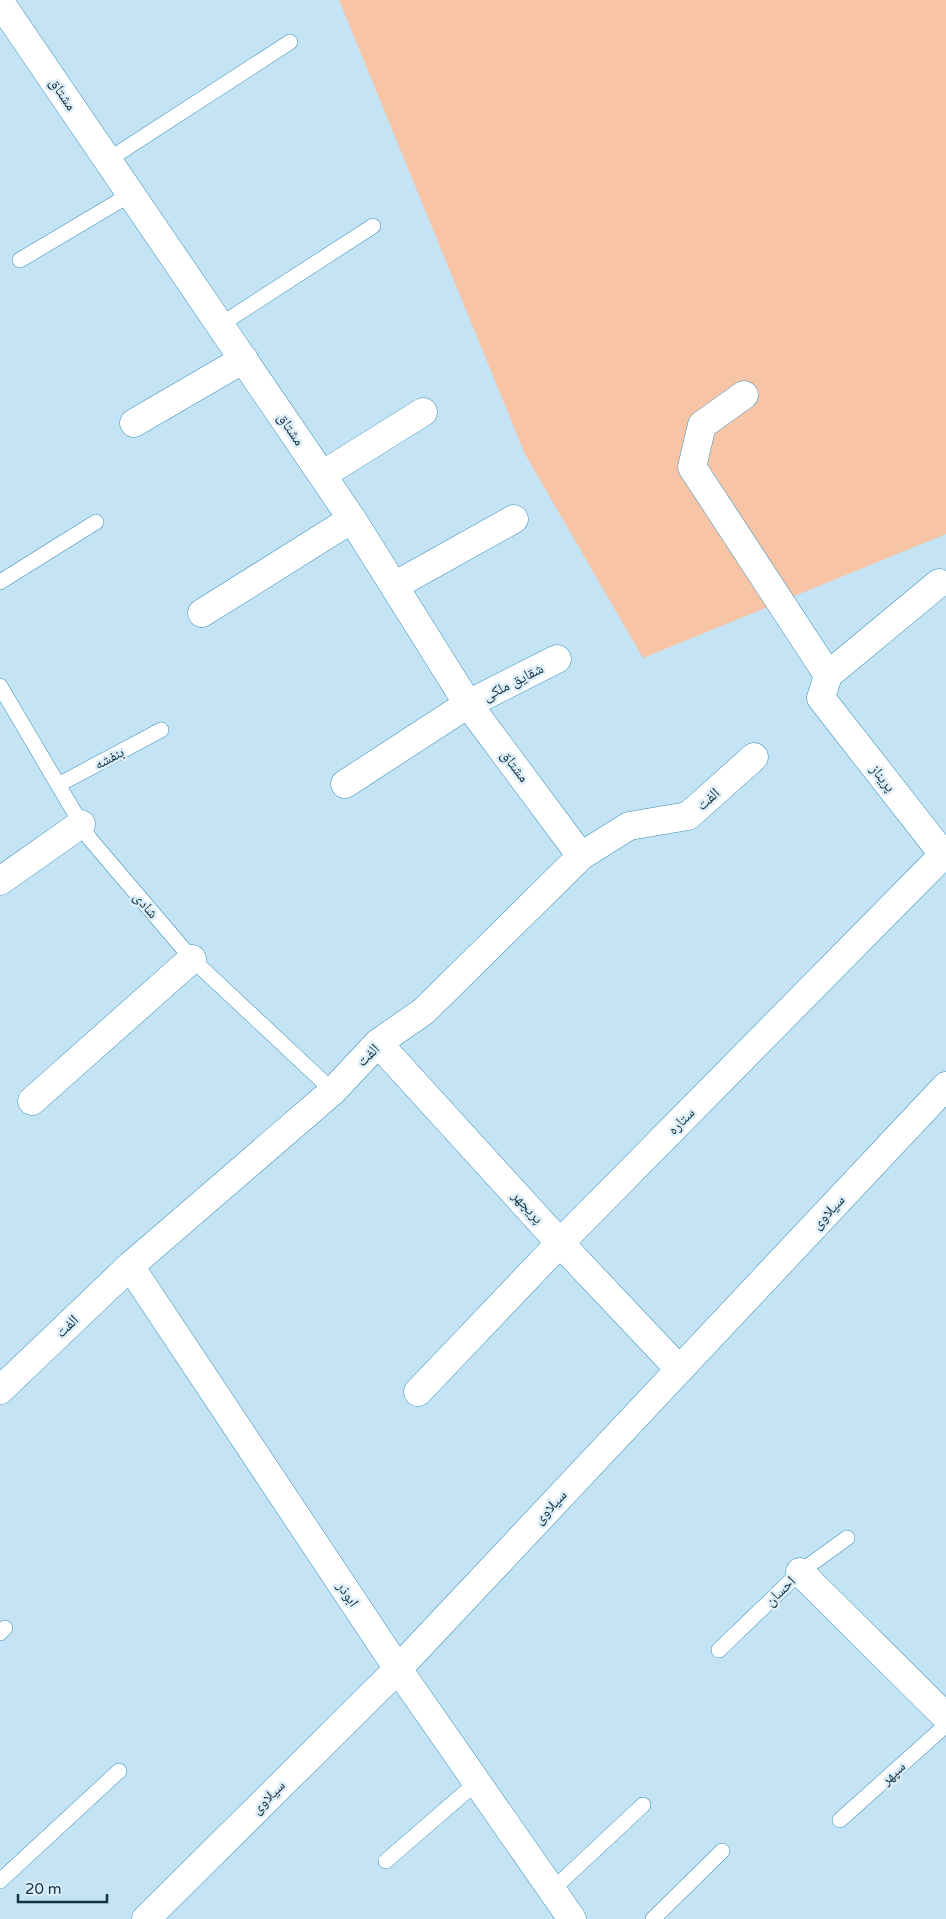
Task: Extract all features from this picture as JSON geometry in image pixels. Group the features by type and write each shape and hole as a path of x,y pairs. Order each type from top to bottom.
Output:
{"street":[{"name":"مشتاق","path":"3,15 108,160 322,474 468,704 582,856"},
{"path":"134,423 244,360"},
{"name":"پریناز","path":"744,395 702,425 692,467 824,686 945,855"},
{"path":"322,474 423,412"},
{"path":"202,613 352,519"},
{"path":"394,586 514,519"},
{"path":"824,686 939,583"},
{"name":"شقایق ملکی","path":"345,784 468,704 557,659"},
{"name":"الفت","path":"0,1390 130,1266 333,1091 378,1043 424,1011 582,856 629,826 688,816 754,757"},
{"path":"0,881 81,824"},
{"name":"ستاره","path":"418,1392 560,1243 945,855"},
{"path":"32,1101 192,959"},
{"name":"پریچهر","path":"378,1043 560,1243 679,1370"},
{"name":"سیلاوی","path":"146,1919 398,1668 946,1086"},
{"name":"ابوذر","path":"130,1266 398,1668 572,1919"},
{"path":"800,1572 946,1717"}],"lane":[{"path":"108,160 290,42"},
{"path":"20,260 131,194"},
{"path":"220,325 373,226"},
{"path":"0,582 96,522"},
{"name":"شادی","path":"0,686 90,839 192,959 333,1091"},
{"name":"بنفشه","path":"58,785 161,730"},
{"name":"احسان","path":"719,1650 800,1572 848,1538"},
{"name":"سپهر","path":"840,1820 946,1725"},
{"path":"0,1881 119,1771"},
{"path":"386,1861 476,1783"},
{"path":"551,1891 643,1804"},
{"path":"653,1919 722,1851"}],"shaded area":[{"path":"339,0 946,0 946,534 643,658 525,454"}]}
